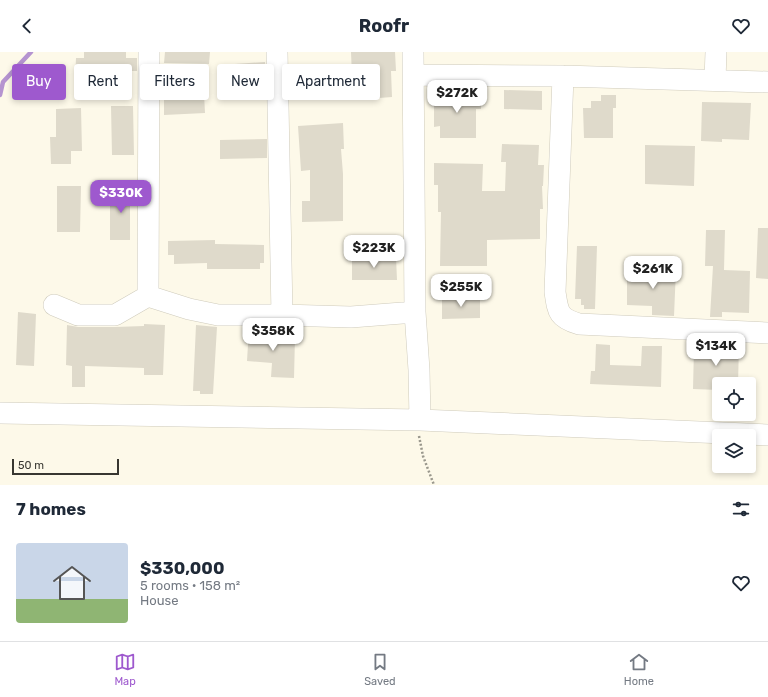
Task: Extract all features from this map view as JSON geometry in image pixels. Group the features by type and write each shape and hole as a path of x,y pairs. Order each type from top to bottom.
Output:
{"street":[{"path":"148,52 148,296"},
{"path":"277,52 282,315"},
{"path":"413,52 415,312 419,370 420,420"},
{"path":"715,80 716,52"},
{"path":"414,75 562,76 768,82"},
{"path":"562,76 555,292 558,311 567,320 579,324 768,333"},
{"path":"54,305 78,315 115,315 148,296 190,309 218,315 351,317 415,312"},
{"path":"0,413 420,420 768,435"}],"path":[{"path":"420,420 419,439 434,485"}],"building":[{"path":"84,52 126,52 126,58 137,58 137,71 132,71 132,64 76,64 76,58 84,58"},
{"path":"165,52 210,52 209,64 164,63"},
{"path":"351,52 395,52 396,71 391,71 392,97 380,98 380,64 352,64"},
{"path":"265,62 265,64 235,64"},
{"path":"504,90 542,91 542,110 504,109"},
{"path":"445,91 481,91 481,109 476,109 476,138 440,138 440,126 434,127 434,97 445,97"},
{"path":"601,95 616,95 616,108 613,108 613,138 584,138 583,108 591,108 591,101 601,101"},
{"path":"164,100 204,100 205,113 164,115"},
{"path":"702,102 751,103 749,140 722,139 722,142 701,141"},
{"path":"111,106 133,106 134,155 112,155"},
{"path":"81,108 82,151 71,151 71,164 51,164 50,137 56,137 56,109"},
{"path":"343,123 344,149 341,149 343,174 343,221 302,222 302,201 310,201 310,170 301,171 298,126"},
{"path":"267,139 267,158 220,159 220,140"},
{"path":"502,144 539,145 538,165 544,165 542,186 543,209 540,209 540,239 487,240 487,266 440,266 441,212 438,212 438,185 434,185 434,163 483,164 482,191 505,191 506,162 501,162"},
{"path":"645,145 695,146 694,186 645,184"},
{"path":"130,183 130,240 110,240 110,199 119,199 116,185"},
{"path":"57,186 81,186 80,232 57,232"},
{"path":"758,228 768,228 768,279 756,278"},
{"path":"706,230 725,230 724,270 750,271 749,313 722,312 722,317 710,317 713,266 705,266"},
{"path":"215,240 215,244 264,245 264,263 260,263 260,269 207,269 207,263 174,264 174,255 168,255 168,241"},
{"path":"577,246 597,246 595,309 584,309 584,305 581,305 581,299 575,299"},
{"path":"352,257 396,257 397,280 352,280"},
{"path":"651,268 676,269 674,316 652,315 652,306 627,305 627,269 651,270"},
{"path":"442,297 480,297 480,318 442,319"},
{"path":"18,312 36,314 34,366 16,365"},
{"path":"144,324 165,325 163,375 144,375 144,368 85,366 85,387 72,387 72,366 66,365 67,325 78,327 115,327 144,326"},
{"path":"196,325 217,327 213,394 200,394 200,391 193,391"},
{"path":"249,328 267,329 267,336 295,337 294,378 271,377 272,363 247,361"},
{"path":"717,343 739,345 738,377 712,377 712,390 693,389 694,348 717,348"},
{"path":"596,344 610,345 610,365 641,366 642,346 662,346 661,387 590,384 591,371 595,371"}],"waterway":[{"path":"0,95 3,82 31,52"}]}
